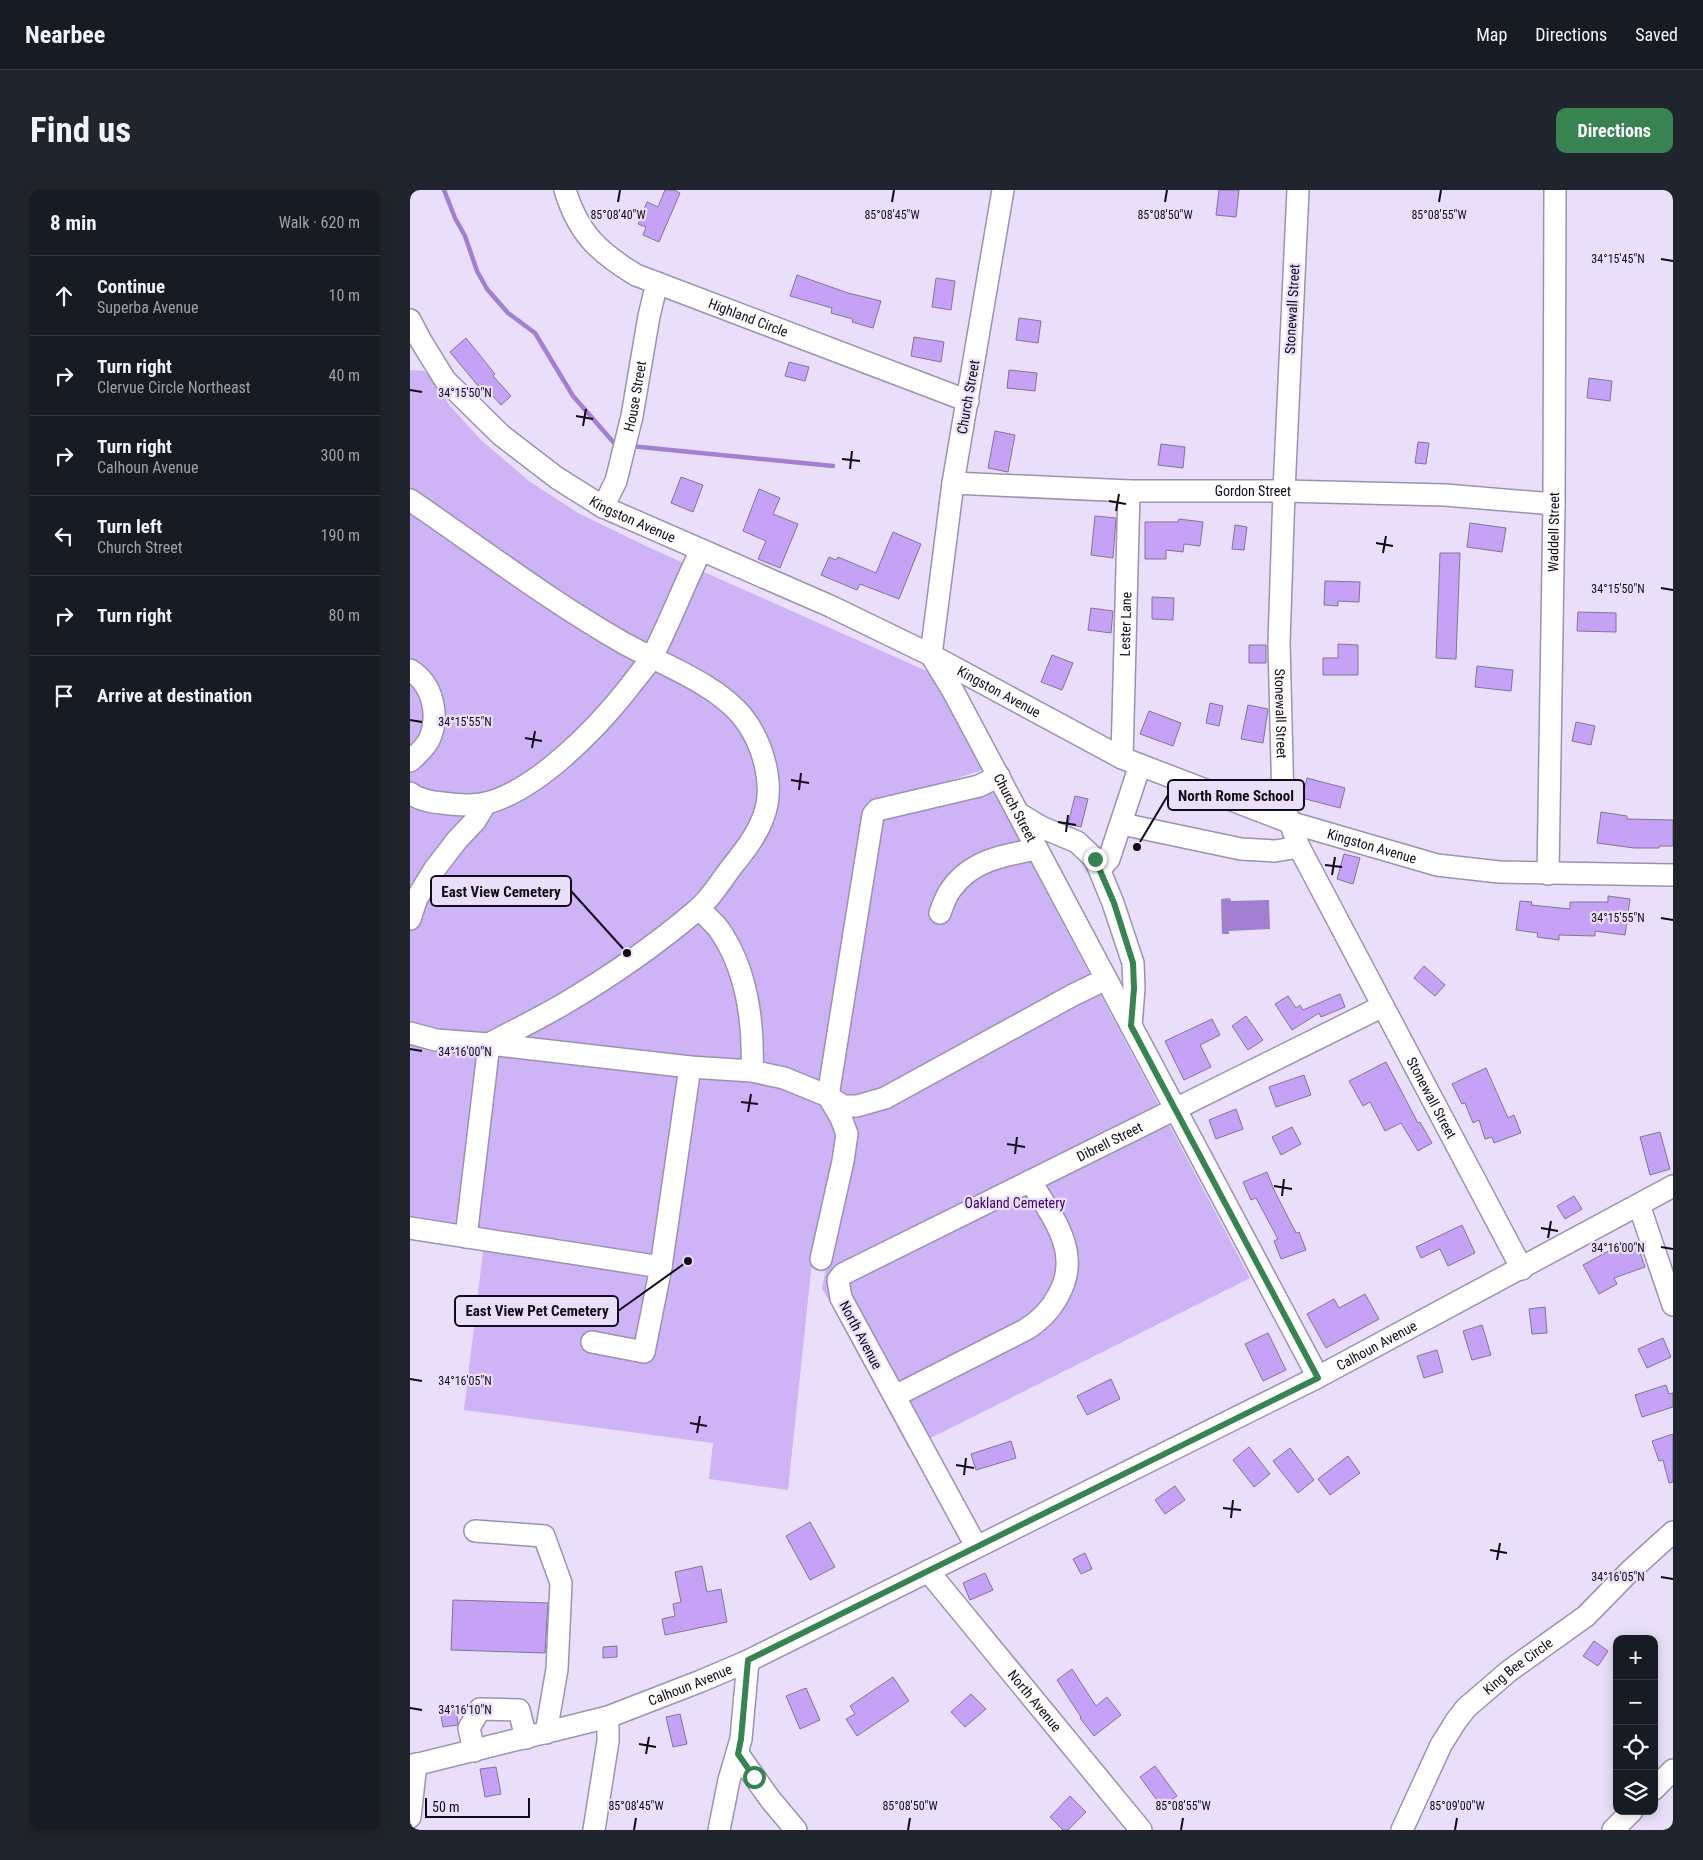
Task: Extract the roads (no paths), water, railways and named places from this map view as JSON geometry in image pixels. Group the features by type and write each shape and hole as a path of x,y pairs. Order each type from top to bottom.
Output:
{"street":[{"name":"Highland Circle","path":"565,190 571,209 580,226 595,246 613,261 636,275 968,401"},
{"name":"Church Street","path":"1003,190 953,483 931,655 953,691 1318,1378"},
{"name":"Stonewall Street","path":"1298,190 1279,643 1283,803 1299,847 1522,1269"},
{"name":"Waddell Street","path":"1548,874 1554,504 1555,190"},
{"name":"House Street","path":"603,507 616,482 630,425 649,316 657,283"},
{"name":"Kingston Avenue","path":"410,320 415,346 445,380 501,435 557,478 603,507 830,606 931,655 1131,762 1289,822 1437,865 1467,870 1548,874 1673,875"},
{"name":"Gordon Street","path":"953,483 1129,491 1284,491 1445,495 1554,504"},
{"name":"Lester Lane","path":"1100,869 1109,859 1122,824 1131,762 1129,491"},
{"path":"410,500 550,596 619,640 720,694 742,716 755,738 764,760 768,786 764,818 742,853 699,908 646,949 562,1005 489,1044"},
{"path":"410,793 431,802 453,804 486,803 532,781 553,766 607,714 651,658 701,550"},
{"path":"410,670 425,684 432,697 434,712 433,727 428,741 420,753 410,761"},
{"path":"821,1259 844,1161 847,1134 842,1118 828,1096 872,815 877,810 978,786 998,776"},
{"path":"410,919 417,898 434,870 457,840 475,821 486,803"},
{"path":"1018,813 1041,827 1076,842 1095,859 1114,903 1133,963 1134,988 1131,1026"},
{"path":"1122,824 1241,850 1275,851 1299,847"},
{"path":"940,913 950,890 966,872 1002,856 1037,849"},
{"path":"699,908 718,928 741,973 751,1029 752,1071"},
{"path":"410,1033 436,1040 489,1044 690,1067 752,1071 784,1078 828,1096 842,1106 857,1106 885,1098 1073,995 1106,980"},
{"name":"Dibrell Street","path":"838,1280 843,1274 1382,1006"},
{"path":"466,1237 489,1044"},
{"path":"592,1342 644,1352 661,1267 690,1067"},
{"path":"895,1396 1040,1321 1058,1297 1066,1282 1069,1264 1067,1248 1061,1233 1030,1181"},
{"name":"Calhoun Avenue","path":"413,1765 608,1717 701,1681 748,1660 1318,1378 1673,1186"},
{"path":"1639,1205 1673,1305"},
{"path":"410,1228 661,1267"},
{"name":"North Avenue","path":"838,1280 841,1298 976,1546"},
{"path":"475,1531 544,1536 562,1583 557,1669 536,1735"},
{"name":"King Bee Circle","path":"1402,1830 1441,1745 1466,1708 1509,1670 1586,1616 1630,1571 1673,1532"},
{"name":"North Avenue","path":"928,1571 1141,1830"},
{"path":"719,1830 729,1780 741,1739 748,1660"},
{"path":"474,1750 469,1728 480,1709 520,1710 536,1735"},
{"path":"594,1830 608,1741 608,1717"},
{"path":"738,1754 796,1830"},
{"path":"410,1817 413,1765"},
{"path":"1658,1785 1673,1770"},
{"path":"1613,1830 1628,1815"}],"waterway":[{"path":"444,190 455,218 465,236 477,271 487,289 508,313 535,333 573,396 615,444 620,445"},
{"path":"630,446 833,466"}],"place":[{"name":"North Rome School","path":"1137,847"},
{"name":"East View Cemetery","path":"627,953"},
{"name":"East View Pet Cemetery","path":"688,1261"}],"park label":[{"name":"Oakland Cemetery","path":"1015,1203"}]}
